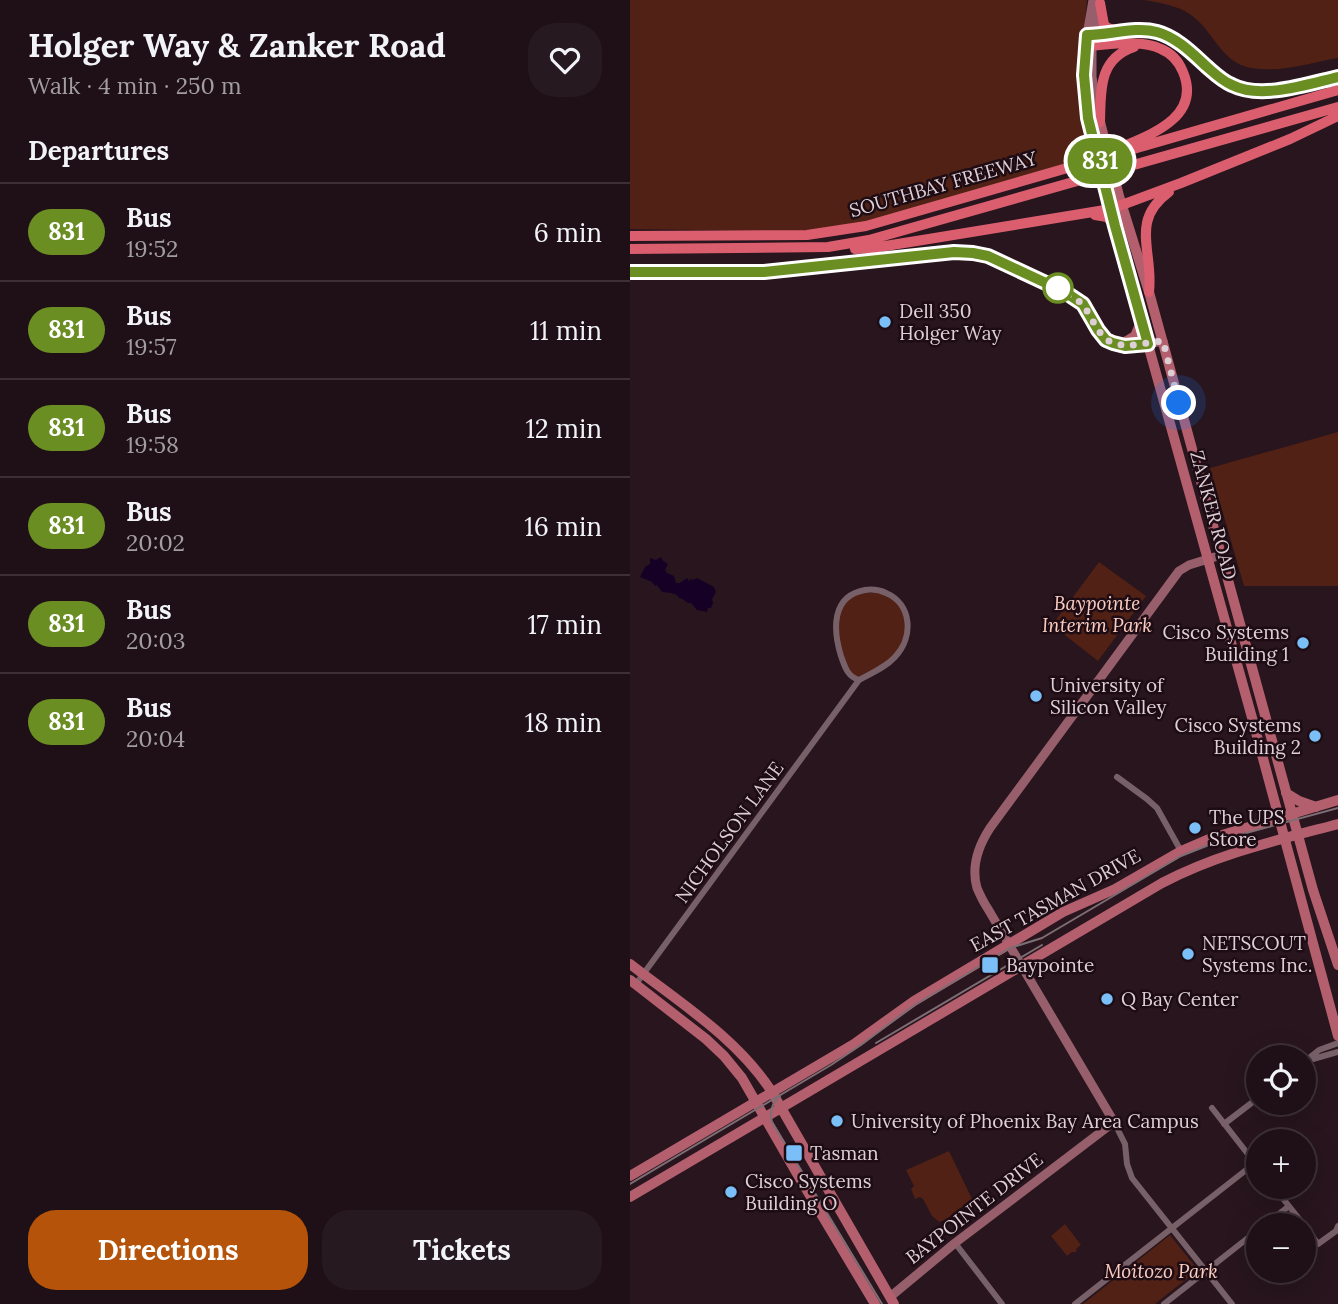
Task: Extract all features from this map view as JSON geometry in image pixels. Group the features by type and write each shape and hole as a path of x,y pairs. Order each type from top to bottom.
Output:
{"highway":[{"path":"1098,1 1104,25 1126,32"},
{"path":"1090,40 1126,32 1149,31 1169,37 1223,80 1243,90 1266,91 1338,77"},
{"path":"1082,163 1161,129 1179,113 1187,95 1185,76 1169,53 1150,45 1090,40"},
{"path":"1097,127 1102,82 1109,65 1123,51 1150,45"},
{"path":"694,235 717,240 785,239 822,238 863,231 1338,92"},
{"name":"SOUTHBAY FREEWAY","path":"630,236 807,235 866,226 1338,92"},
{"name":"SOUTHBAY FREEWAY","path":"630,249 828,247 869,240 1338,107"},
{"path":"828,247 843,250 873,248 1074,215 1181,183 1290,139 1338,116"},
{"path":"1149,292 1151,278 1145,235 1148,218 1155,204 1181,183"},
{"path":"1074,215 1103,216 1110,219 1115,226"}],"main road":[{"name":"ZANKER ROAD","path":"1090,40 1085,91 1097,127 1115,202 1149,292 1319,912 1338,965"},
{"name":"ZANKER ROAD","path":"1115,202 1115,226 1338,1036"},
{"path":"1120,345 1135,336 1142,319"},
{"path":"1286,793 1317,807"},
{"path":"1261,822 1269,811 1273,798"},
{"name":"EAST TASMAN DRIVE","path":"630,1176 854,1044 905,1007 1057,916 1115,889 1181,851 1209,839 1338,800"},
{"name":"EAST TASMAN DRIVE","path":"630,1197 1175,876 1221,857 1338,824"},
{"path":"1304,855 1309,841 1321,828"},
{"path":"1264,845 1275,847 1289,857"},
{"path":"630,964 738,1049 755,1069 772,1092 892,1300"},
{"path":"633,982 715,1046 741,1077 875,1304"}],"street":[{"name":"ZANKER ROAD","path":"1090,40 1098,1"},
{"path":"630,272 764,272 954,252 973,253 995,258 1069,294 1083,304 1106,340 1120,345 1163,341"},
{"path":"1222,555 1184,568 1172,581 985,836 975,866 978,888 988,909 1114,1122 1125,1144 1132,1178 1231,1304"},
{"name":"NICHOLSON LANE","path":"633,982 643,974 847,699 859,680 887,664 898,654 906,638 908,626 901,602 889,593 861,591 851,595 838,611 835,628 848,674 847,699"},
{"path":"848,674 859,680"},
{"path":"1117,777 1157,808 1181,851"},
{"path":"1316,1052 1338,1043"},
{"path":"1316,1058 1338,1052"},
{"path":"1224,1124 1246,1107"},
{"path":"1212,1108 1246,1152"},
{"name":"BAYPOINTE DRIVE","path":"892,1300 955,1243 1114,1122"},
{"path":"1075,1304 1246,1172"},
{"path":"1283,1199 1295,1213"},
{"path":"1280,1213 1289,1206"},
{"path":"1316,1241 1318,1244 1337,1229"},
{"path":"1164,1304 1246,1239"},
{"path":"955,1243 1002,1304"}],"green space":[{"path":"630,0 1087,0 1081,59 1095,159 835,232 630,229"},
{"path":"1144,0 1338,0 1338,58 1284,68 1262,69 1240,65 1224,53 1191,15 1162,3"},
{"path":"1338,432 1338,586 1244,586 1210,468"},
{"name":"Baypointe Interim Park","path":"1099,562 1146,596 1098,661 1052,625"},
{"path":"861,593 880,593 899,603 906,618 904,638 897,653 860,678 848,669 838,628 845,604"},
{"path":"949,1151 972,1199 939,1222 932,1216 923,1199 915,1199 911,1189 914,1186 906,1170"},
{"path":"1065,1224 1081,1245 1077,1251 1067,1256 1051,1236"},
{"name":"Moitozo Park","path":"1170,1235 1198,1270 1155,1304 1083,1304"}],"shaded area":[{"path":"661,557 668,564 665,570 674,576 676,583 687,578 690,582 690,579 697,578 714,587 716,592 713,603 707,612 697,610 691,603 675,594 662,592 657,585 640,577 645,567 650,564 650,558 656,560"}],"tram line":[{"path":"630,1184 831,1065 913,1006 1010,948 1042,938 1181,856 1224,839 1338,808"},
{"path":"876,1043 1042,945"},
{"path":"780,1096 772,1108 772,1122 882,1304"}],"bus line":[{"name":"831","path":"630,272 764,272 954,252 981,254 995,258 1069,294 1083,304 1106,340 1125,346 1148,344 1088,118 1084,75 1087,35 1140,31 1161,33 1186,48 1214,74 1243,90 1266,91 1338,77"}],"place":[{"name":"Dell 350 Holger Way","path":"885,322"},
{"name":"Cisco Systems Building 1","path":"1303,643"},
{"name":"University of Silicon Valley","path":"1036,696"},
{"name":"Cisco Systems Building 2","path":"1315,736"},
{"name":"The UPS Store","path":"1195,828"},
{"name":"NETSCOUT Systems Inc.","path":"1188,954"},
{"name":"Baypointe","path":"990,965"},
{"name":"Q Bay Center","path":"1107,999"},
{"name":"University of Phoenix Bay Area Campus","path":"837,1121"},
{"name":"Tasman","path":"794,1153"},
{"name":"Cisco Systems Building O","path":"731,1192"}],"route":[{"path":"1058,288 1083,304 1106,340 1125,346 1163,341 1179,403"}]}
